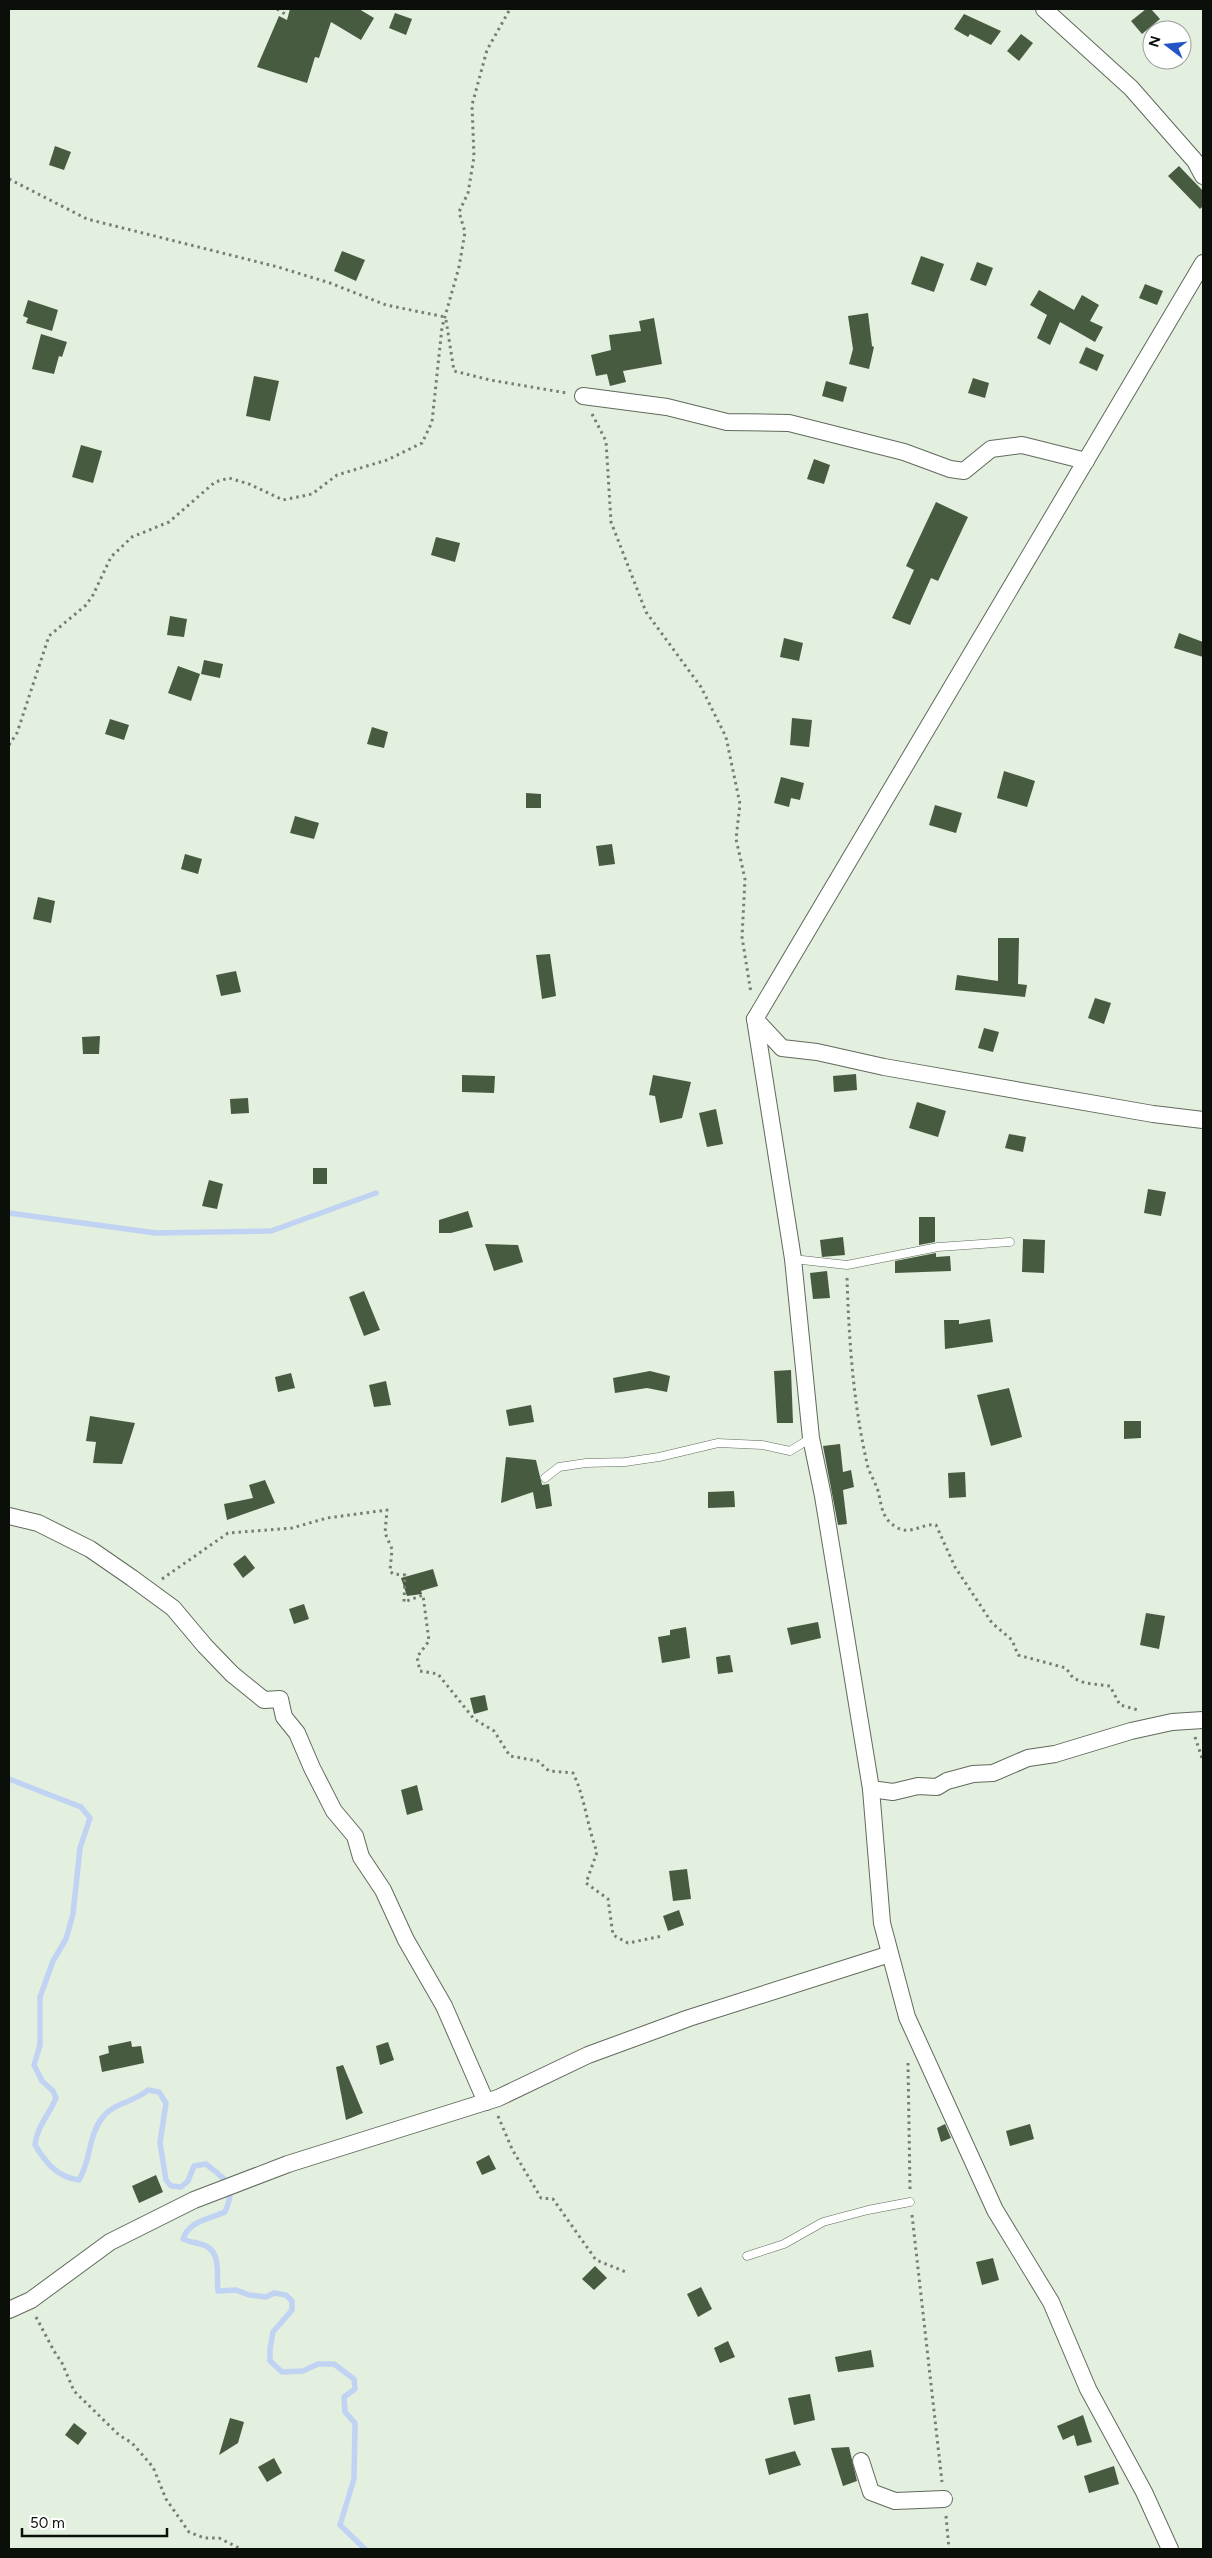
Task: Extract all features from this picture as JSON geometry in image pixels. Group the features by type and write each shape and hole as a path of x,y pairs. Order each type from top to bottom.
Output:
{"street":[{"path":"1044,9 1131,88 1195,161 1203,176"},
{"path":"1170,2549 1144,2492 1088,2389 1051,2302 995,2210 907,2017 882,1923 871,1789 823,1496 811,1438 793,1259 755,1019 1203,263"},
{"path":"584,396 667,407 727,422 789,423 904,452 950,469 964,471 991,449 1022,445 1086,461"},
{"path":"755,1019 782,1048 817,1052 884,1067 1152,1114 1203,1120"},
{"path":"9,1516 38,1522 90,1550 174,1608 205,1646 232,1674 264,1700 280,1699 284,1717 297,1733 334,1811 355,1836 361,1857 383,1890 406,1940 444,2006 486,2102"},
{"path":"871,1789 893,1792 918,1786 937,1787 947,1781 973,1774 993,1774 1028,1758 1055,1754 1132,1731 1172,1722 1203,1720"},
{"path":"9,2310 25,2302 110,2242 194,2200 288,2164 498,2098 606,2048 689,2018 890,1954"},
{"path":"860,2461 871,2492 895,2501 944,2499"}],"lane":[{"path":"793,1259 847,1265 938,1247 1010,1242"},
{"path":"545,1478 559,1467 659,1458 718,1443 762,1445 790,1452 811,1438"},
{"path":"747,2256 784,2244 823,2222 868,2210 910,2202"}],"path":[{"path":"277,9 285,14"},
{"path":"9,745 17,733 49,636 86,605 93,595 110,557 132,537 169,522 215,482 229,478 249,484 283,500 312,494 337,476 387,460 422,443 432,422 432,406 445,317 458,274 465,232 460,212 468,193 474,157 472,105 487,50 510,9"},
{"path":"9,179 87,219 278,267 330,283 386,305 445,317"},
{"path":"445,317 454,371 490,380 584,396 606,441 611,522 646,612 701,687 726,737 740,804 736,839 745,879 742,937 755,1019"},
{"path":"847,1265 849,1339 857,1411 867,1466 879,1496 884,1517 897,1528 908,1531 929,1524 936,1525 955,1567 992,1623 1012,1640 1018,1655 1066,1668 1073,1678 1085,1683 1110,1686 1120,1705 1131,1710 1143,1710"},
{"path":"148,1590 228,1533 292,1528 327,1518 386,1510 385,1533 392,1549 390,1571 392,1574 405,1575 404,1602 423,1595 428,1641 418,1657 420,1671 438,1674 474,1719 494,1731 510,1756 538,1761 549,1771 573,1773 578,1783 589,1831 597,1852 586,1883 608,1899 613,1935 628,1943 662,1936"},
{"path":"908,2056 910,2202 949,2549"},
{"path":"486,2102 496,2113 512,2149 541,2198 553,2199 596,2260 626,2272"},
{"path":"25,2302 37,2318 54,2352 62,2363 74,2391 120,2435 132,2443 153,2467 166,2499 189,2532 204,2538 219,2538 241,2549"}],"building":[{"path":"290,9 359,9 374,18 361,40 331,22 319,58 315,57 307,83 257,67 279,16 287,20"},
{"path":"1146,9 1151,9 1160,19 1142,20 1142,34 1131,21"},
{"path":"395,13 412,19 406,35 389,28"},
{"path":"964,14 1001,31 991,45 970,34 968,37 954,29"},
{"path":"1021,34 1033,43 1019,61 1007,51"},
{"path":"55,146 71,152 64,170 49,165"},
{"path":"1179,166 1203,191 1203,206 1200,209 1168,176"},
{"path":"342,251 365,260 356,281 334,271"},
{"path":"921,256 944,264 934,292 911,284"},
{"path":"977,262 993,268 986,286 970,280"},
{"path":"1145,284 1163,291 1157,305 1139,298"},
{"path":"1039,290 1074,310 1082,295 1099,305 1090,321 1103,327 1095,342 1060,322 1050,345 1037,338 1047,315 1030,305"},
{"path":"28,300 58,310 52,331 26,323 28,318 23,316"},
{"path":"868,313 872,346 874,347 869,369 849,364 853,349 848,316"},
{"path":"654,318 662,364 623,371 626,382 610,386 607,374 596,376 591,355 611,350 609,335 641,331 639,321"},
{"path":"41,334 67,342 62,357 59,356 54,374 32,369"},
{"path":"1086,347 1104,355 1097,371 1079,363"},
{"path":"254,376 279,381 270,421 246,416"},
{"path":"973,378 989,383 985,398 968,393"},
{"path":"826,381 847,387 843,402 822,396"},
{"path":"81,445 102,451 93,483 72,477"},
{"path":"814,459 830,465 824,484 807,479"},
{"path":"936,502 968,517 938,581 931,578 910,625 892,618 914,570 906,566"},
{"path":"436,537 460,543 455,562 431,555"},
{"path":"170,616 187,619 184,637 167,635"},
{"path":"1179,633 1203,642 1203,657 1174,648"},
{"path":"784,638 803,643 799,661 780,657"},
{"path":"204,660 223,664 220,678 201,674"},
{"path":"178,666 200,674 191,701 168,693"},
{"path":"792,718 812,720 809,747 790,745"},
{"path":"110,719 129,725 124,740 105,734"},
{"path":"372,727 388,732 384,748 367,744"},
{"path":"1004,771 1035,781 1027,807 997,798"},
{"path":"781,777 804,783 800,800 791,798 789,807 774,803"},
{"path":"526,793 541,794 541,808 526,808"},
{"path":"935,805 962,813 956,833 929,825"},
{"path":"295,816 319,823 314,839 290,833"},
{"path":"612,844 615,864 599,866 596,846"},
{"path":"185,854 202,859 198,874 181,869"},
{"path":"38,897 55,901 51,923 33,919"},
{"path":"998,938 1019,938 1018,984 1027,985 1025,997 955,990 957,975 998,981"},
{"path":"550,954 556,996 542,999 536,955"},
{"path":"236,971 241,992 221,996 216,975"},
{"path":"1095,998 1111,1003 1104,1024 1088,1018"},
{"path":"984,1028 999,1032 993,1052 978,1048"},
{"path":"100,1036 99,1054 83,1054 82,1037"},
{"path":"856,1074 857,1090 834,1092 833,1076"},
{"path":"462,1075 495,1076 494,1093 462,1092"},
{"path":"653,1075 691,1082 682,1118 660,1123 655,1096 649,1095"},
{"path":"248,1098 249,1113 231,1114 230,1099"},
{"path":"917,1102 946,1111 938,1137 909,1128"},
{"path":"716,1109 723,1144 707,1147 699,1113"},
{"path":"1009,1134 1026,1137 1023,1152 1005,1148"},
{"path":"313,1168 327,1168 327,1184 313,1184"},
{"path":"209,1180 223,1184 217,1209 202,1206"},
{"path":"1148,1189 1166,1192 1161,1216 1144,1213"},
{"path":"468,1211 473,1227 451,1233 439,1233 439,1220"},
{"path":"919,1217 935,1217 935,1242 919,1245"},
{"path":"843,1237 845,1255 822,1257 820,1240"},
{"path":"1023,1239 1045,1240 1044,1273 1022,1272"},
{"path":"485,1244 518,1245 523,1262 494,1271"},
{"path":"936,1253 936,1257 950,1256 951,1271 895,1273 895,1261"},
{"path":"827,1271 830,1298 813,1299 810,1273"},
{"path":"364,1291 380,1330 364,1336 349,1297"},
{"path":"990,1319 993,1342 945,1349 944,1320 959,1320 959,1324"},
{"path":"791,1370 793,1423 777,1423 774,1371"},
{"path":"650,1371 670,1376 667,1392 647,1388 615,1393 613,1378"},
{"path":"291,1373 295,1388 278,1392 275,1377"},
{"path":"386,1381 391,1405 374,1407 369,1385"},
{"path":"1009,1388 1022,1437 991,1446 977,1395"},
{"path":"531,1405 534,1422 509,1426 506,1410"},
{"path":"90,1416 135,1423 122,1464 93,1463 96,1442 86,1441"},
{"path":"1124,1421 1141,1421 1141,1438 1124,1439"},
{"path":"840,1444 843,1472 851,1470 854,1487 843,1490 847,1524 838,1525 823,1446"},
{"path":"506,1457 536,1460 542,1485 549,1484 552,1506 536,1509 533,1492 501,1503"},
{"path":"965,1472 966,1497 949,1498 948,1473"},
{"path":"265,1480 275,1503 227,1520 224,1504 253,1498 249,1485"},
{"path":"734,1491 735,1507 708,1508 708,1492"},
{"path":"245,1555 255,1568 243,1578 233,1564"},
{"path":"433,1569 438,1586 421,1591 422,1594 407,1596 401,1578"},
{"path":"304,1604 309,1619 294,1624 289,1609"},
{"path":"1146,1613 1165,1616 1159,1649 1140,1645"},
{"path":"818,1622 821,1638 791,1645 787,1628"},
{"path":"686,1627 690,1658 662,1663 658,1637 670,1635 670,1630"},
{"path":"730,1655 733,1672 718,1674 716,1657"},
{"path":"485,1695 488,1710 474,1714 470,1698"},
{"path":"417,1785 423,1810 407,1815 401,1790"},
{"path":"687,1869 691,1899 673,1901 669,1871"},
{"path":"679,1910 684,1925 668,1931 663,1916"},
{"path":"131,2041 132,2047 141,2046 144,2063 102,2072 99,2056 109,2053 108,2046"},
{"path":"388,2042 394,2060 380,2065 376,2046"},
{"path":"343,2065 363,2113 346,2120 336,2067"},
{"path":"945,2124 951,2138 941,2142 937,2128"},
{"path":"1030,2124 1034,2139 1010,2146 1006,2131"},
{"path":"489,2155 496,2169 482,2175 476,2162"},
{"path":"156,2175 163,2192 139,2203 132,2186"},
{"path":"993,2258 999,2280 982,2285 976,2262"},
{"path":"595,2266 607,2278 594,2290 582,2279"},
{"path":"701,2287 712,2309 698,2317 687,2294"},
{"path":"728,2341 735,2357 720,2363 714,2348"},
{"path":"871,2350 874,2367 838,2372 835,2357"},
{"path":"810,2394 815,2420 794,2425 788,2398"},
{"path":"1083,2415 1092,2442 1077,2446 1074,2435 1063,2440 1057,2426"},
{"path":"230,2418 244,2422 238,2443 219,2455"},
{"path":"74,2423 87,2433 78,2445 65,2435"},
{"path":"849,2447 857,2481 843,2486 831,2448"},
{"path":"795,2451 801,2465 769,2475 765,2459"},
{"path":"274,2458 282,2473 267,2482 258,2467"},
{"path":"1114,2466 1119,2484 1089,2493 1084,2476"}],"waterway":[{"path":"9,1213 156,1233 271,1231 376,1193"},
{"path":"9,1779 81,1807 90,1818 80,1848 73,1914 66,1939 53,1961 40,1997 40,2045 34,2065 42,2081 53,2091 56,2098 41,2126 35,2145 43,2158 58,2172 64,2176 79,2180 86,2165 94,2133 102,2118 112,2109 148,2090 159,2092 166,2103 160,2143 166,2180 171,2186 181,2187 188,2181 194,2166 206,2164 224,2179 230,2189 225,2212 195,2224 183,2239 206,2246 214,2254 217,2266 218,2291 236,2290 249,2295 266,2297 274,2293 286,2295 292,2301 292,2310 273,2332 270,2361 282,2372 303,2371 318,2364 334,2364 354,2379 355,2389 344,2397 345,2412 355,2423 354,2479 340,2525 365,2549"}]}
